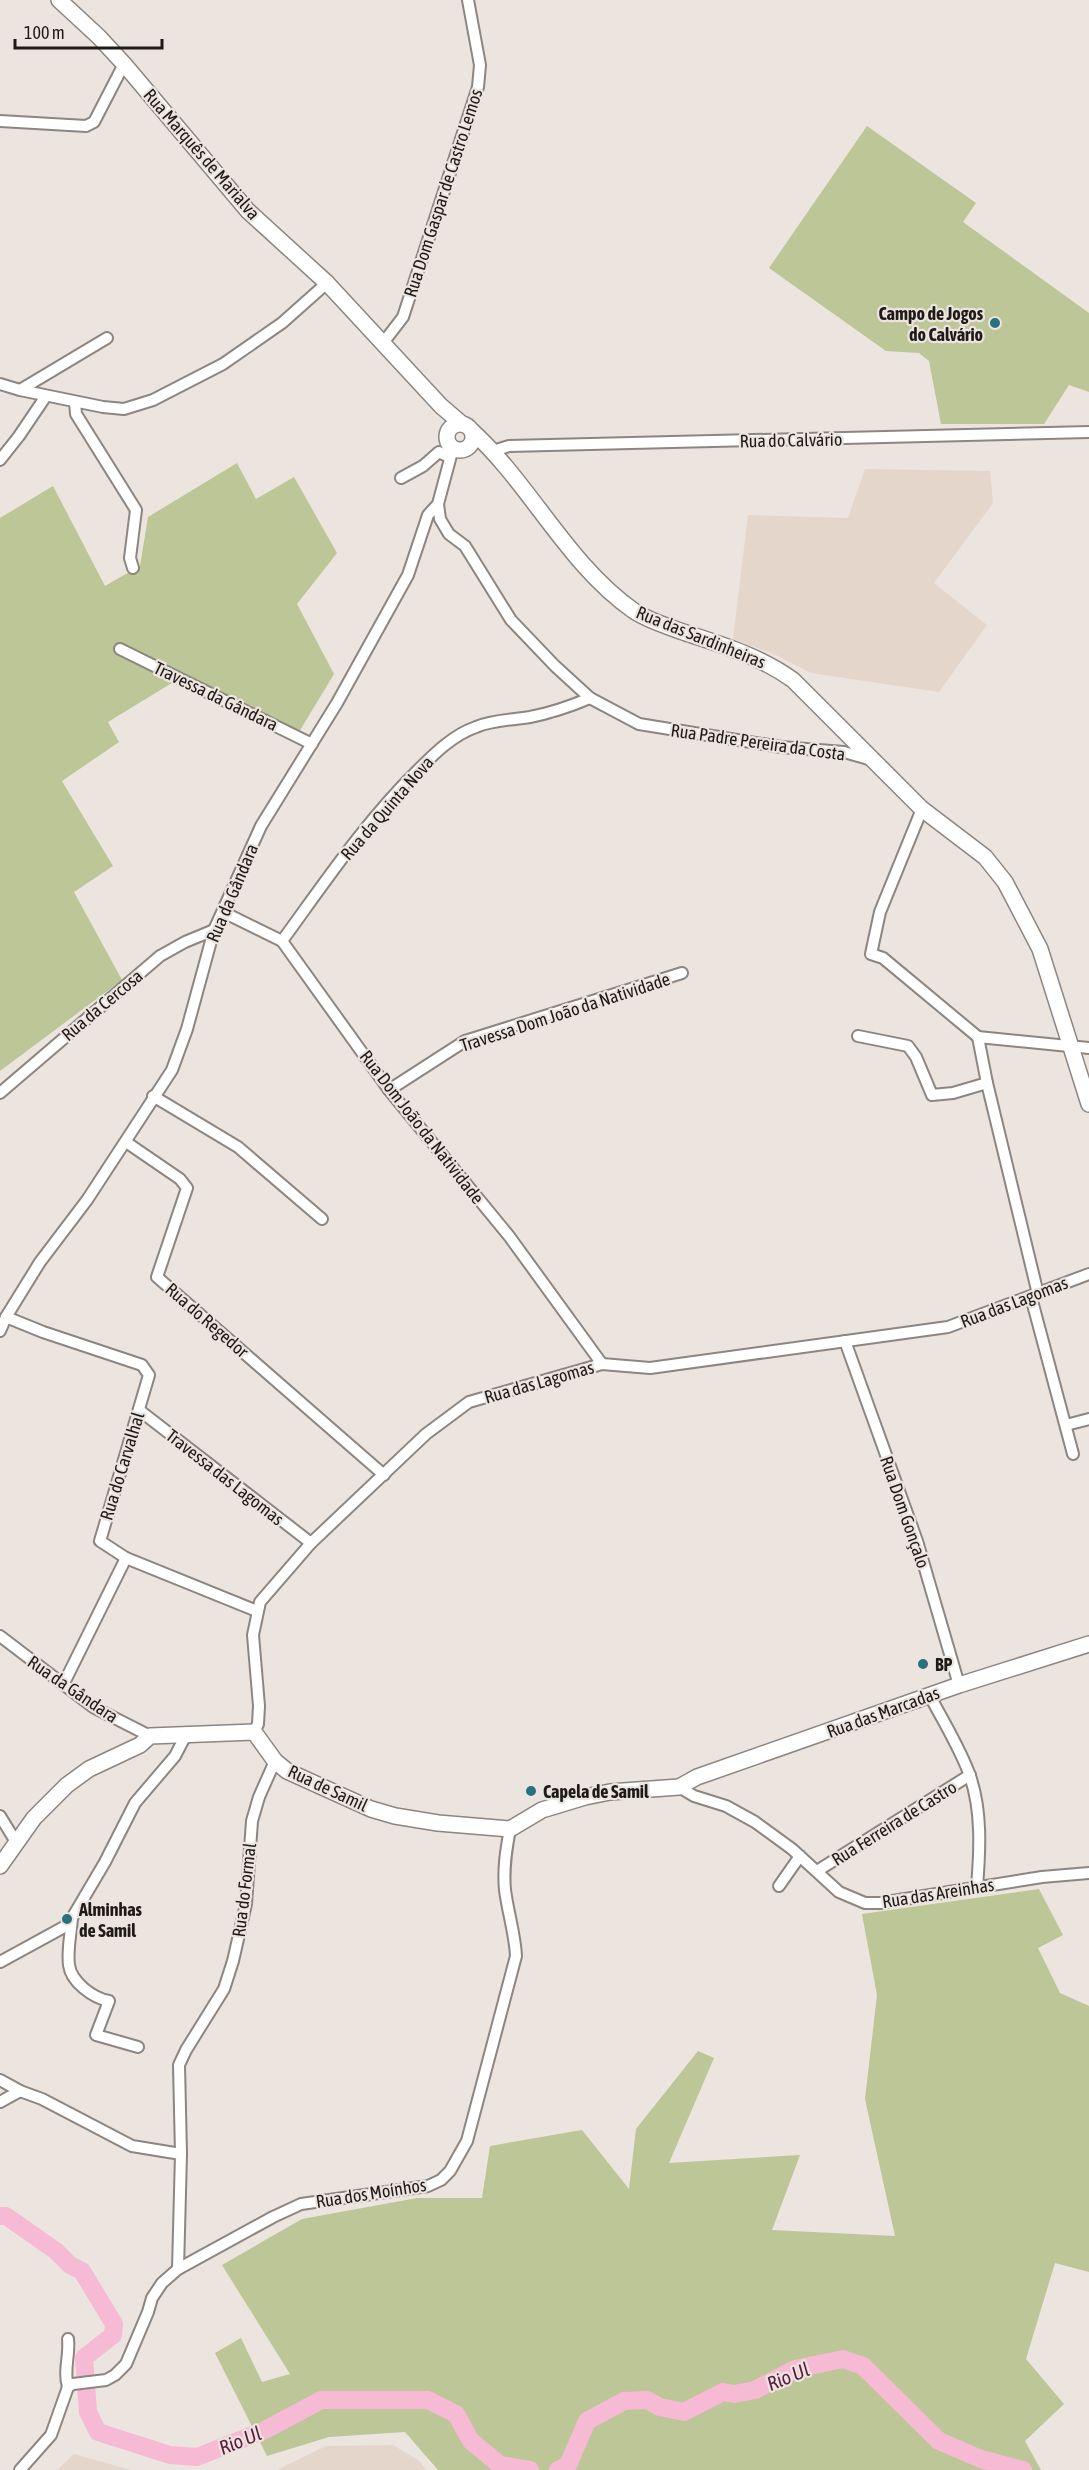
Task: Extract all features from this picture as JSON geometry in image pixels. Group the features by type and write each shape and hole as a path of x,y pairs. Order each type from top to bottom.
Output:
{"street":[{"name":"Rua Marquês de Marialva","path":"58,0 99,37 124,64 248,211 327,283 383,343"},
{"name":"Rua Dom Gaspar de Castro Lemos","path":"383,343 403,317 478,87 480,65 468,0"},
{"path":"0,121 86,126 94,122 124,64"},
{"path":"0,384 75,402 124,409 153,400 223,364 282,323 327,283"},
{"path":"20,390 107,338"},
{"name":"Rua das Sardinheiras","path":"383,343 461,429 493,451 588,568 621,601 653,621 758,658 777,669 793,680 872,760"},
{"path":"0,460 46,396"},
{"path":"75,402 76,414 136,510 130,558 133,568"},
{"path":"461,429 472,442 457,451 447,438 461,429"},
{"name":"Rua do Calvário","path":"493,451 509,446 1089,432"},
{"name":"Rua da Gândara","path":"0,1331 6,1317 40,1262 87,1200 172,1070 187,1029 214,930 261,826 337,703 408,575 428,515 438,504 457,451"},
{"path":"401,478 423,466 439,452 493,451"},
{"name":"Rua Padre Pereira da Costa","path":"438,504 440,519 449,534 465,546 511,620 555,666 590,698 639,724 782,747 843,752 872,760 922,809 985,857 1005,882 1040,950 1089,1104"},
{"name":"Travessa da Gândara","path":"120,649 312,744"},
{"name":"Rua da Quinta Nova","path":"282,941 342,858 399,789 459,734 478,726 532,717 567,708 590,698"},
{"path":"922,809 880,912 871,954 883,958 978,1037 1089,1048"},
{"name":"Rua Dom João da Natividade","path":"223,912 282,941 389,1090 509,1236 602,1364"},
{"name":"Rua da Cercosa","path":"0,1093 160,956 214,930"},
{"name":"Travessa Dom João da Natividade","path":"389,1090 465,1041 682,974"},
{"path":"858,1036 908,1046 916,1057 932,1095 953,1094 987,1083"},
{"path":"978,1037 1034,1295 1073,1454"},
{"path":"153,1096 238,1147 322,1219"},
{"name":"Rua do Regedor","path":"126,1142 180,1179 187,1188 157,1277 384,1475"},
{"name":"Rua das Lagomas","path":"254,1732 258,1724 259,1706 254,1635 257,1611 264,1595 311,1543 426,1434 469,1402 602,1364 650,1368 948,1328 1089,1274"},
{"name":"Rua do Carvalhal","path":"6,1317 43,1332 142,1365 149,1375 100,1541 126,1558 257,1611"},
{"name":"Rua Dom Gonçalo","path":"845,1341 917,1541 959,1685"},
{"name":"Travessa das Lagomas","path":"139,1410 311,1543"},
{"path":"1066,1425 1089,1419"},
{"path":"64,1683 126,1558"},
{"name":"Rua da Gândara","path":"0,1636 93,1707 150,1736"},
{"name":"Rua das Marcadas","path":"679,1787 697,1777 959,1685 1089,1644"},
{"path":"930,1696 970,1775 980,1851 977,1887"},
{"path":"0,1866 33,1818 68,1785 89,1769 140,1744 150,1736 254,1732"},
{"name":"Rua de Samil","path":"254,1732 275,1761 287,1770 371,1809 395,1816 438,1823 510,1829"},
{"path":"0,1962 64,1926 72,1918 105,1862 135,1803 176,1756 187,1733"},
{"name":"Rua do Formal","path":"178,2269 181,2154 179,2065 224,1989 233,1961 246,1904 252,1821 259,1797 275,1761"},
{"name":"Rua Ferreira de Castro","path":"817,1871 970,1775"},
{"path":"510,1829 542,1810 585,1797 610,1792 679,1787"},
{"name":"Rua das Areinhas","path":"679,1787 694,1796 726,1806 755,1822 800,1856 839,1892 865,1903 880,1903 1042,1877 1089,1873"},
{"path":"0,1816 16,1842"},
{"name":"Rua dos Moínhos","path":"82,2384 115,2375 126,2364 152,2298 162,2283 178,2269 301,2204 428,2186 441,2180 450,2171 466,2141 516,1956 505,1890 504,1857 510,1829"},
{"path":"779,1886 800,1856"},
{"path":"72,1918 69,1965 72,1974 93,1995 109,2001 96,2035 138,2047"},
{"path":"0,2080 132,2146 181,2154"},
{"path":"0,2102 20,2091"},
{"path":"20,2470 51,2435 82,2384 65,2377 69,2352 68,2339"}],"shaded area":[{"path":"865,469 990,471 993,503 934,583 987,625 939,692 811,673 776,655 733,639 748,515 848,518"},
{"path":"393,2445 418,2460 427,2470 277,2470 326,2446"},
{"path":"74,2454 131,2470 57,2470"}],"green space":[{"path":"867,126 976,203 963,222 1089,313 1089,392 1069,385 1044,424 941,424 929,361 919,353 886,351 769,268"},
{"path":"237,463 256,499 294,477 337,553 297,604 334,674 299,732 180,678 108,722 119,742 62,781 113,866 74,892 122,980 0,1071 0,518 53,486 105,586 140,566 148,517"},
{"path":"1039,1889 1063,1935 1038,1948 1060,1993 1089,2006 1089,2272 1055,2263 1026,2359 1064,2404 1025,2441 1041,2470 438,2470 405,2432 329,2437 267,2456 215,2353 241,2338 262,2382 290,2374 222,2265 302,2219 417,2198 482,2198 490,2146 582,2130 629,2189 636,2129 698,2051 714,2058 669,2163 800,2155 772,2230 895,2236 865,2099 877,1995 862,1914"}],"waterway":[{"name":"Rio Ul","path":"0,2216 6,2216 56,2251 70,2265 82,2271 114,2324 113,2335 84,2358 88,2412 98,2432 170,2455 197,2457 265,2430 321,2400 428,2400 456,2414 471,2441 500,2465 530,2470"},
{"name":"Rio Ul","path":"558,2470 568,2465 587,2421 624,2401 647,2400 660,2407 684,2412 723,2392 734,2394 755,2390 795,2369 843,2359 863,2366 939,2441 981,2459 1023,2470"}],"place":[{"name":"Campo de Jogos do Calvário","path":"995,323"},
{"name":"BP","path":"923,1664"},
{"name":"Capela de Samil","path":"531,1791"},
{"name":"Alminhas de Samil","path":"67,1919"}]}
